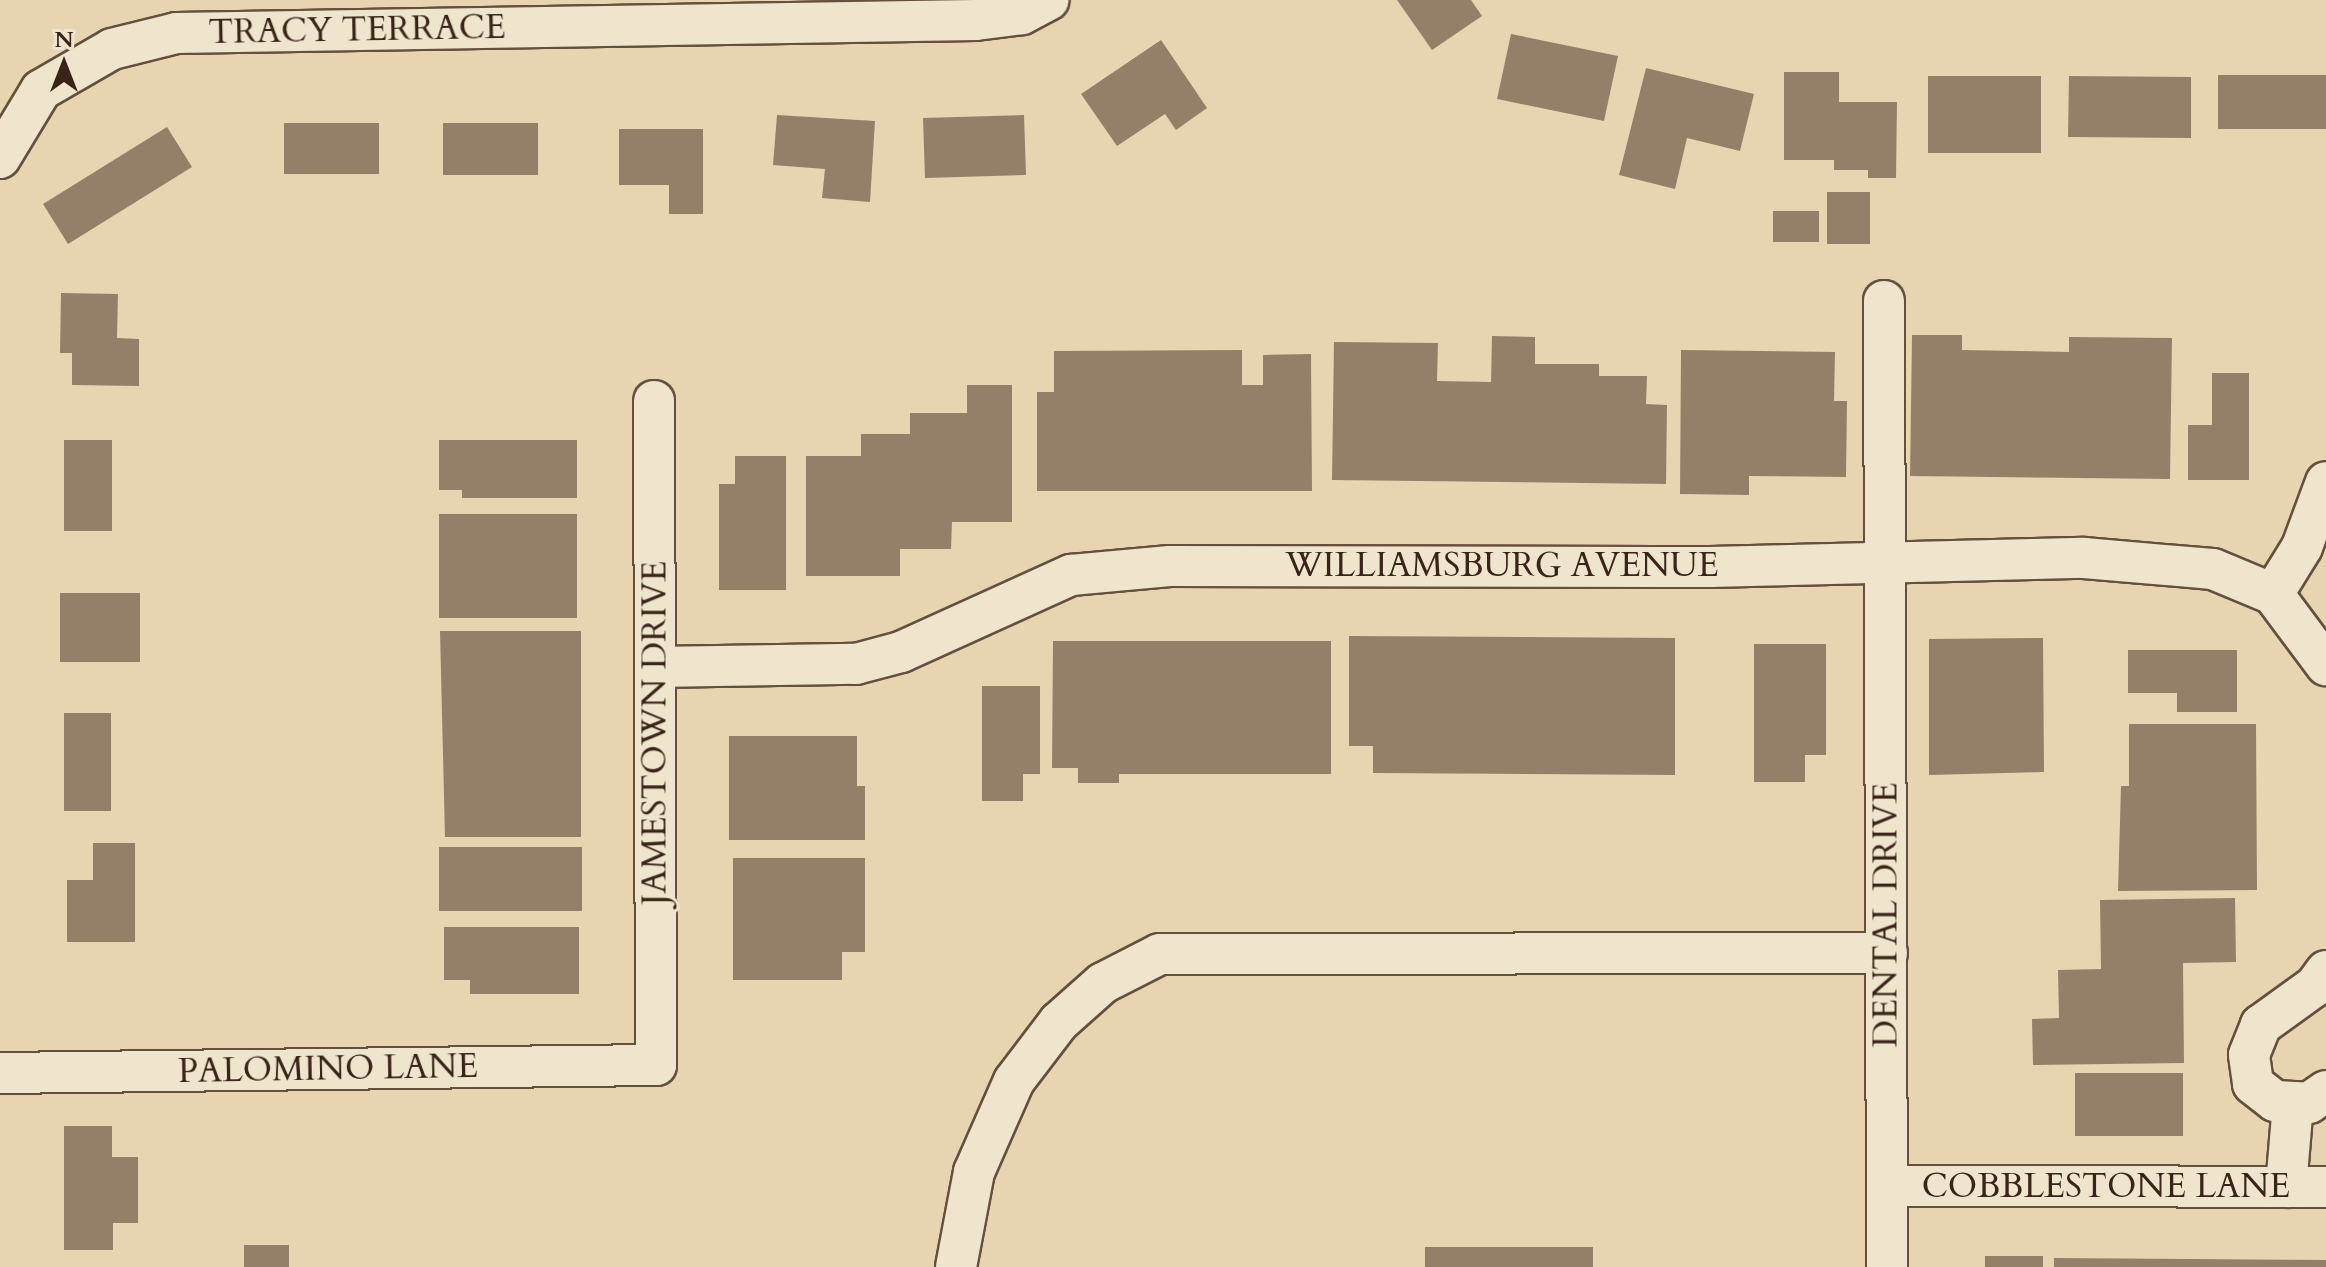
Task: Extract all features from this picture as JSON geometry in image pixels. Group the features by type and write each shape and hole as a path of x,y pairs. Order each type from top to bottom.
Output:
{"street":[{"name":"TRACY TERRACE","path":"0,158 41,90 112,49 176,33 976,20 1022,14 1048,0"},
{"name":"DENTAL DRIVE","path":"1884,301 1887,1267"},
{"name":"JAMESTOWN DRIVE","path":"654,401 656,1065"},
{"path":"2326,482 2302,547 2273,594 2326,665"},
{"name":"WILLIAMSBURG AVENUE","path":"655,667 856,664 901,652 1071,575 1170,566 2143,561 2213,569 2273,594"},
{"path":"956,1267 974,1172 1014,1081 1070,1012 1103,983 1160,954 1887,953"},
{"path":"2286,1187 2310,1097 2275,1101 2253,1084 2249,1055 2261,1025 2315,986 2326,971"},
{"name":"PALOMINO LANE","path":"0,1073 656,1065"},
{"name":"COBBLESTONE LANE","path":"1887,1186 2326,1187"}],"building":[{"path":"1397,0 1471,0 1482,16 1432,50"},
{"path":"1511,34 1618,56 1604,121 1497,99"},
{"path":"1161,40 1207,108 1176,130 1165,114 1117,146 1081,94"},
{"path":"1646,68 1754,94 1740,151 1687,138 1675,189 1619,175"},
{"path":"1784,72 1839,72 1839,102 1897,102 1896,178 1868,178 1868,170 1834,170 1834,160 1784,160"},
{"path":"2218,75 2326,75 2326,129 2218,129"},
{"path":"1928,76 2041,76 2041,153 1928,153"},
{"path":"2069,76 2191,77 2191,138 2068,137"},
{"path":"777,115 875,121 870,202 822,198 825,169 773,165"},
{"path":"1024,115 1026,175 925,178 923,118"},
{"path":"284,123 379,123 379,174 284,174"},
{"path":"443,123 538,123 538,175 443,175"},
{"path":"167,127 192,167 68,244 43,204"},
{"path":"619,129 703,129 703,214 669,214 669,185 619,185"},
{"path":"1827,192 1870,192 1870,244 1827,244"},
{"path":"1773,211 1819,211 1819,242 1773,242"},
{"path":"61,293 118,294 117,338 139,339 139,386 72,385 72,353 60,353"},
{"path":"1912,335 1962,335 1962,350 2069,352 2069,337 2172,338 2170,479 1910,476"},
{"path":"1492,336 1535,337 1535,364 1599,364 1599,376 1647,376 1646,404 1667,405 1666,484 1332,480 1334,342 1438,343 1437,381 1491,382"},
{"path":"1242,350 1242,385 1263,385 1263,355 1311,354 1312,491 1037,491 1037,392 1054,392 1054,351"},
{"path":"1681,350 1835,352 1834,401 1847,401 1846,477 1749,476 1749,495 1680,494"},
{"path":"2212,373 2249,373 2249,480 2188,480 2188,425 2212,425"},
{"path":"967,385 1012,385 1012,522 952,522 951,549 900,549 900,576 806,576 806,456 861,456 861,434 910,434 910,413 967,413"},
{"path":"64,440 112,440 112,531 64,531"},
{"path":"439,440 577,440 577,498 462,498 462,490 439,490"},
{"path":"735,456 786,456 786,590 719,590 719,484 735,484"},
{"path":"439,514 577,514 577,618 439,618"},
{"path":"60,593 140,593 140,662 60,662"},
{"path":"440,631 581,631 581,837 445,837"},
{"path":"1349,636 1675,638 1675,775 1373,773 1373,746 1349,746"},
{"path":"2043,638 2044,772 1929,775 1929,639"},
{"path":"1053,641 1331,641 1331,774 1119,774 1119,783 1078,783 1078,768 1052,768"},
{"path":"1754,644 1826,644 1826,755 1805,755 1805,782 1754,782"},
{"path":"2128,650 2237,650 2237,712 2177,712 2177,693 2128,693"},
{"path":"982,686 1040,686 1040,774 1023,774 1023,801 982,801"},
{"path":"64,713 111,713 111,811 64,811"},
{"path":"2129,724 2256,724 2257,890 2118,891 2121,786 2129,786"},
{"path":"729,736 857,736 857,786 865,786 865,840 729,840"},
{"path":"93,843 135,843 135,942 67,942 67,880 93,880"},
{"path":"439,847 582,847 582,911 439,911"},
{"path":"733,858 865,858 865,952 842,952 842,980 733,980"},
{"path":"2235,898 2236,962 2183,963 2184,1063 2033,1065 2032,1019 2059,1018 2058,970 2101,969 2100,900"},
{"path":"444,927 579,927 579,994 470,994 470,980 444,980"},
{"path":"2075,1073 2183,1073 2183,1136 2075,1136"},
{"path":"64,1126 112,1126 112,1157 138,1157 138,1223 113,1223 113,1250 64,1250"},
{"path":"244,1245 289,1245 289,1267 244,1267"},
{"path":"1425,1247 1593,1247 1593,1267 1425,1267"},
{"path":"1985,1256 2043,1256 2043,1267 1985,1267"},
{"path":"2054,1258 2326,1260 2326,1267 2054,1267"}]}
